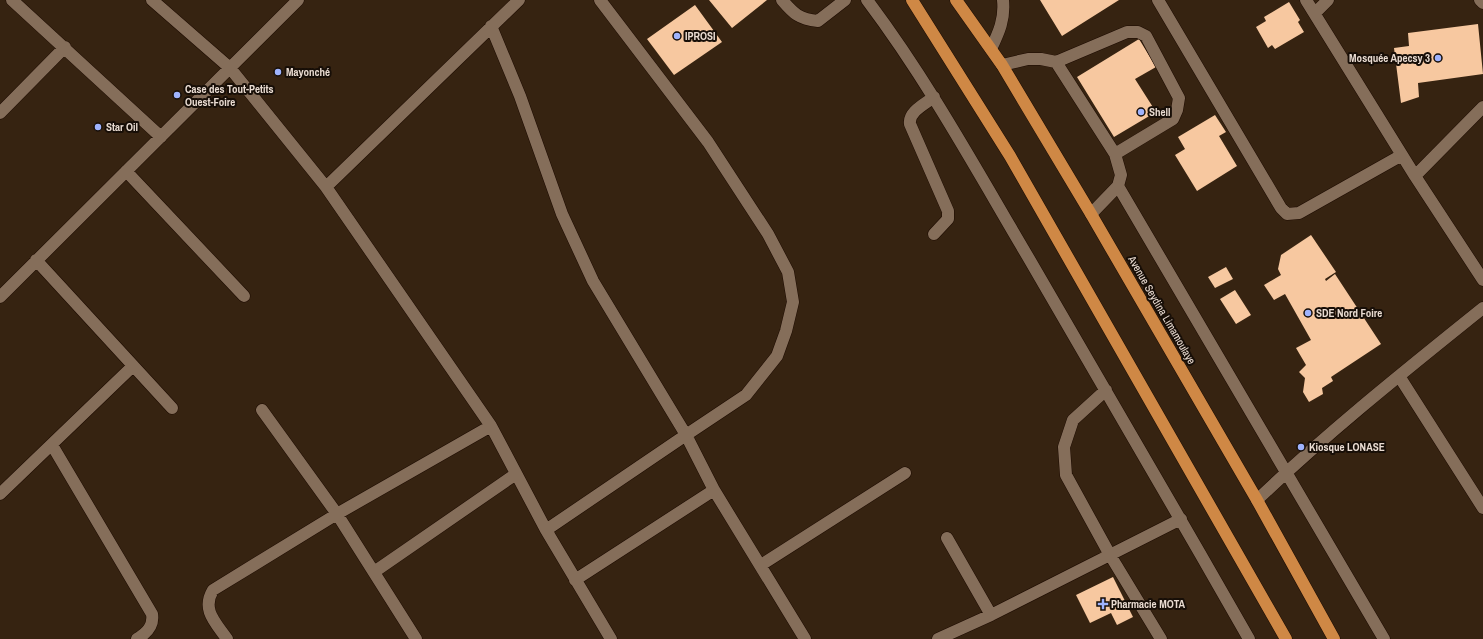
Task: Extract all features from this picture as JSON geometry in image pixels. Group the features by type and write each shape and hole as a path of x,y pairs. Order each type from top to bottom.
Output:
{"highway":[{"path":"912,0 1010,156 1286,639"},
{"name":"Avenue Seydina Limamoulaye","path":"956,0 1002,65 1091,214 1257,500 1334,639"}],"street":[{"path":"12,0 65,47 161,137"},
{"path":"152,0 230,68 326,187 491,426 546,530 611,639"},
{"path":"0,296 298,0"},
{"path":"326,187 519,0"},
{"path":"546,530 746,395 777,356 786,331 793,302 788,272 768,234 708,142 600,0"},
{"path":"782,0 792,12 804,19 818,21 845,0"},
{"path":"867,0 899,43 934,97 1181,519 1249,639"},
{"path":"991,49 1001,30 1004,13 1003,0"},
{"path":"1158,0 1281,208 1287,214 1299,213 1402,155"},
{"path":"1306,0 1414,176 1483,280"},
{"path":"1314,13 1328,0"},
{"path":"1480,0 1483,3"},
{"path":"491,26 520,96 562,214 593,281 686,435 714,490 805,639"},
{"path":"1002,65 1028,59 1041,58 1056,62 1127,32 1138,32 1146,36 1179,98 1177,110 1173,119 1115,154"},
{"path":"0,113 65,47"},
{"path":"1056,62 1115,154 1121,175 1118,186 1091,214"},
{"path":"934,97 912,114 909,119 948,211 948,219 934,234"},
{"path":"1414,176 1483,107"},
{"path":"126,172 244,296"},
{"path":"1118,186 1285,473 1384,639"},
{"path":"36,260 172,408"},
{"path":"1257,500 1285,473 1399,376 1483,308"},
{"path":"0,494 133,366"},
{"path":"1399,376 1483,508"},
{"path":"1106,390 1073,420 1064,447 1066,475 1110,555 1161,639"},
{"path":"262,410 337,514 416,639"},
{"path":"227,639 210,614 208,598 213,590 337,514 491,426"},
{"path":"52,445 152,614 153,621 150,628 137,639"},
{"path":"761,565 905,473"},
{"path":"374,572 516,474"},
{"path":"575,580 714,490"},
{"path":"938,639 991,615 1181,519"},
{"path":"947,538 991,615"}],"building":[{"path":"709,0 767,0 732,28"},
{"path":"1040,0 1119,0 1062,36"},
{"path":"1289,2 1300,20 1298,22 1304,32 1275,49 1272,45 1268,48 1256,27 1266,21 1264,17"},
{"path":"695,5 722,42 674,75 647,39"},
{"name":"Mosquée Apecsy 3","path":"1478,24 1483,74 1418,83 1419,97 1401,103 1394,48 1409,46 1408,33"},
{"path":"1139,39 1156,67 1135,79 1156,112 1114,137 1077,77"},
{"path":"1215,115 1226,132 1219,136 1237,166 1197,191 1175,155 1185,149 1178,137"},
{"path":"1311,235 1336,272 1325,279 1326,281 1335,274 1381,344 1331,377 1333,381 1322,388 1323,394 1309,402 1303,392 1305,378 1299,372 1306,365 1296,348 1311,340 1285,294 1274,300 1264,285 1281,275 1278,269 1281,255"},
{"path":"1226,267 1233,279 1215,288 1208,277"},
{"path":"1235,290 1251,315 1236,324 1220,299"},
{"name":"Pharmacie MOTA","path":"1113,577 1133,617 1117,625 1111,613 1090,623 1076,595"}],"place":[{"name":"IPROSI","path":"677,36"},
{"name":"Mosquée Apecsy 3","path":"1438,58"},
{"name":"Mayonché","path":"278,72"},
{"name":"Case des Tout-Petits Ouest-Foire","path":"177,95"},
{"name":"Shell","path":"1141,112"},
{"name":"Star Oil","path":"98,127"},
{"name":"SDE Nord Foire","path":"1308,313"},
{"name":"Kiosque LONASE","path":"1301,447"},
{"name":"Pharmacie MOTA","path":"1103,604"}]}
